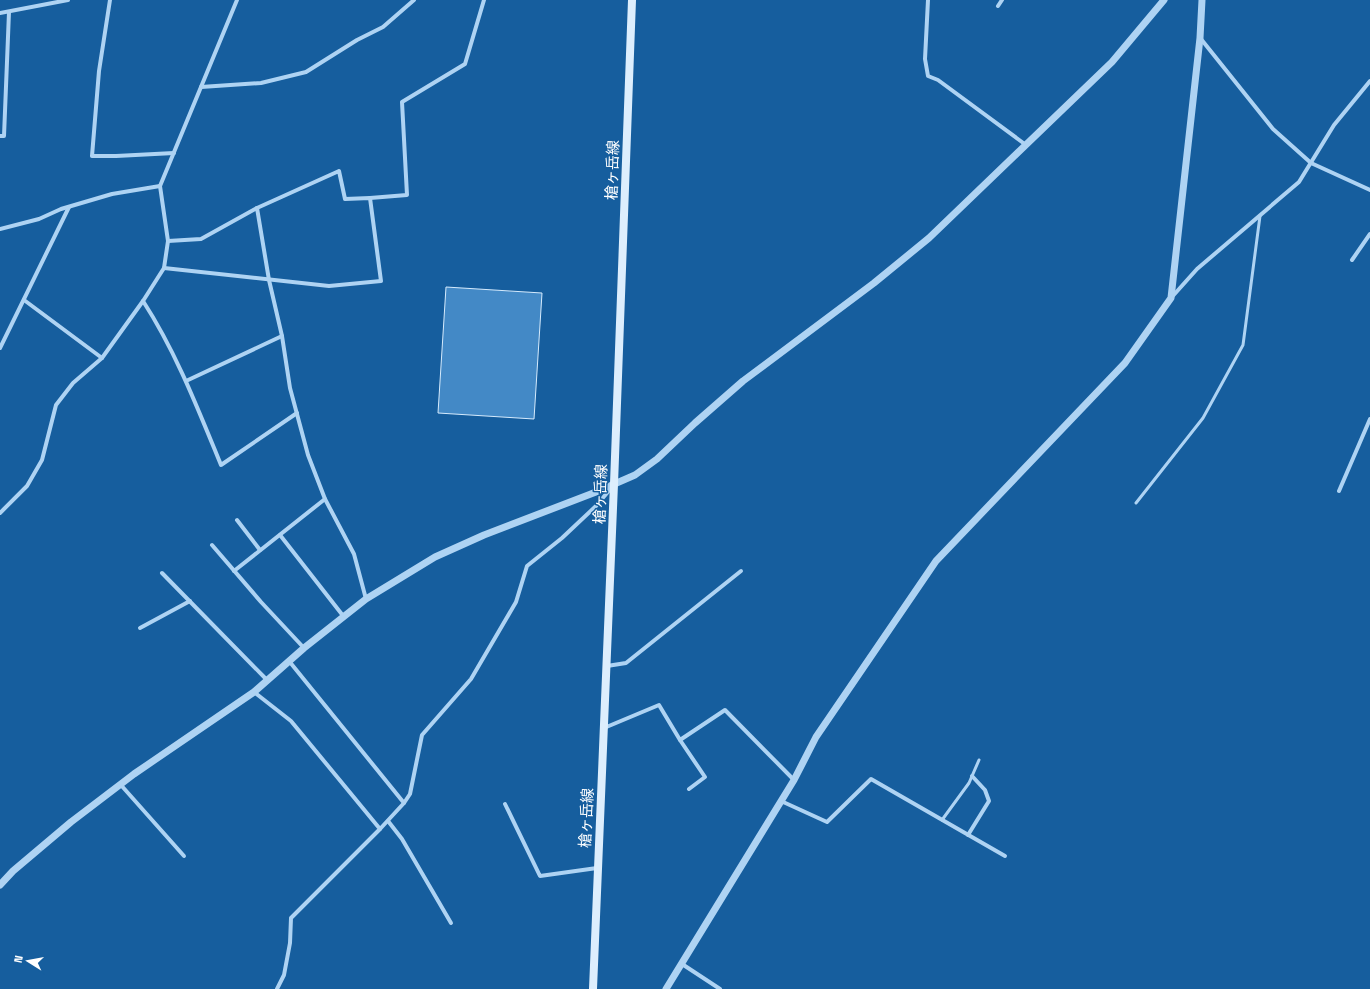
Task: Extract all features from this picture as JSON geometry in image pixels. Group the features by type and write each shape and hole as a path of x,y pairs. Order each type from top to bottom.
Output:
{"main road":[{"name":"槍ヶ岳線","path":"593,989 632,0"}],"street":[{"path":"0,14 68,0"},
{"path":"110,0 99,71 92,156 174,153"},
{"path":"0,513 27,486 42,460 56,405 73,383 102,358 143,301 164,268 168,241 160,186 237,0"},
{"path":"201,87 261,83 306,72 357,40 383,27 414,0"},
{"path":"168,241 201,239 257,208 339,171 345,199 407,195 402,102 465,64 484,0"},
{"path":"928,0 925,59 928,76 938,80 1026,145"},
{"path":"998,6 1002,0"},
{"path":"0,885 12,871 71,822 120,784 254,692 289,660 366,599 435,557 484,535 596,492 635,475 657,459 743,381 874,283 929,238 1112,62 1164,0"},
{"path":"1171,298 1200,38 1202,0"},
{"path":"0,136 4,136 9,12"},
{"path":"1200,38 1273,129 1311,164 1370,190"},
{"path":"666,989 794,780 816,737 936,561 1125,363 1171,298 1197,269 1299,182 1334,125 1370,81"},
{"path":"0,229 39,219 69,207 112,194 160,186"},
{"path":"164,268 329,286 381,281 370,198"},
{"path":"0,348 69,207"},
{"path":"257,208 269,280 282,336 290,388 308,455 325,499 354,554 366,599"},
{"path":"1352,260 1370,234"},
{"path":"24,300 102,358"},
{"path":"143,301 186,381 221,465 297,413"},
{"path":"186,381 282,336"},
{"path":"1339,491 1370,419"},
{"path":"277,989 284,975 290,943 291,918 388,821 404,803 410,794 422,735 471,679 516,602 527,566 562,538 591,511 614,484"},
{"path":"234,570 325,499"},
{"path":"237,520 260,550"},
{"path":"280,535 344,617"},
{"path":"212,545 304,648"},
{"path":"606,666 626,663 741,571"},
{"path":"162,573 267,680"},
{"path":"140,628 190,601"},
{"path":"289,660 404,803"},
{"path":"254,692 292,721 380,829"},
{"path":"604,728 659,705 705,777 689,789"},
{"path":"680,740 725,710 794,780"},
{"path":"968,835 989,801 985,790 972,776"},
{"path":"781,801 827,822 871,779 1005,856"},
{"path":"120,784 184,856"},
{"path":"505,804 540,876 597,868"},
{"path":"388,821 402,839 451,923"},
{"path":"682,964 720,989"}],"lane":[{"path":"1136,503 1204,418 1243,344 1260,216"},
{"path":"942,820 969,783 979,760"}],"building":[{"path":"446,287 542,293 534,419 438,413"}]}
